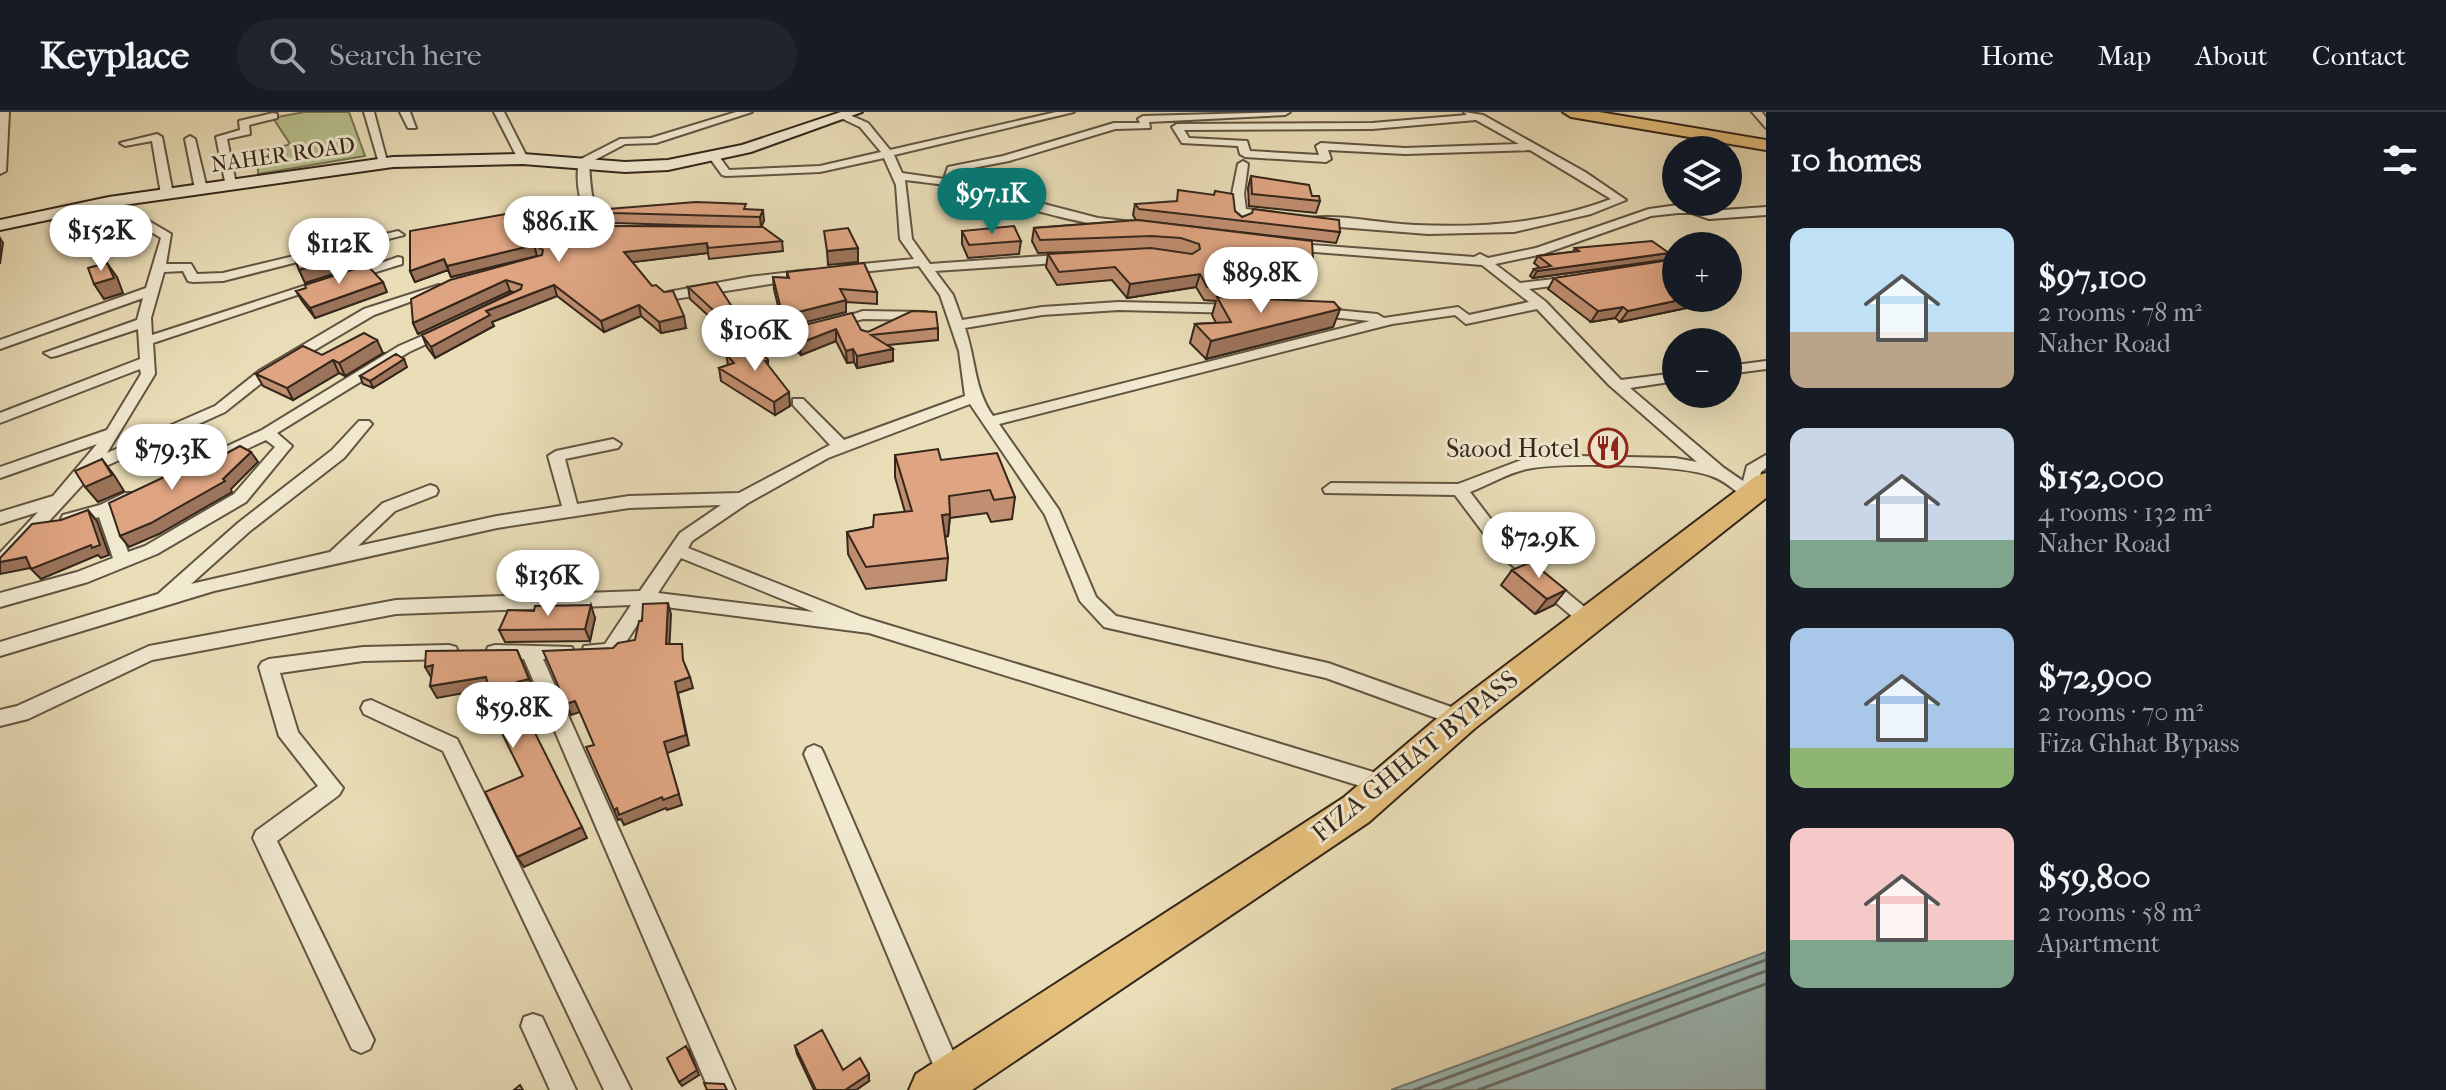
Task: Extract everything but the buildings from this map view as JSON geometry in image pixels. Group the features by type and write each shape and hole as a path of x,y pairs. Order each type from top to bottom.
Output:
{"highway":[{"name":"FIZA GHHAT BYPASS","path":"941,1084 1343,819 1461,719 1587,619 1760,489"}],"main road":[{"path":"1571,112 1766,145"},
{"name":"NAHER ROAD","path":"0,225 109,202 384,163 523,159 639,166 714,157 850,114"}],"street":[{"path":"0,171 4,112"},
{"path":"369,112 384,163"},
{"path":"405,112 412,126"},
{"path":"499,112 523,159"},
{"path":"611,230 596,223 589,214 583,162 624,141 652,141 747,112"},
{"path":"714,157 726,173 820,169 1069,112"},
{"path":"949,183 952,169 1005,159 1114,126 1146,126 1143,119 1285,112"},
{"path":"1757,112 1766,125"},
{"path":"850,114 864,125 888,154 902,185 906,239 946,295 966,351 973,398 1053,514 1089,601 1110,622 1328,671 1461,719"},
{"path":"1298,219 1425,230 1514,228 1587,212 1620,200 1533,147 1474,114 1372,126 1177,127 1186,141 1243,143 1245,154 1326,159 1321,146 1405,151 1533,147"},
{"path":"230,184 221,137 246,132 243,123 273,115"},
{"path":"125,143 157,137 167,194"},
{"path":"190,139 201,189"},
{"path":"1239,240 1241,212 1238,194 1243,164"},
{"path":"898,176 949,183 1098,222 1141,225"},
{"path":"0,564 89,467 148,374 145,322 167,237 109,202"},
{"path":"1277,244 1482,259 1539,251 1649,213 1678,209 1694,209 1709,215 1766,211"},
{"path":"1241,212 1284,217"},
{"path":"160,268 187,267 193,278 223,277 398,235"},
{"path":"668,296 749,281 923,265 1093,256"},
{"path":"1482,259 1540,304 1618,385 1718,472"},
{"path":"146,341 398,261"},
{"path":"1518,287 1594,276"},
{"path":"89,467 220,409 264,374 369,312 449,285"},
{"path":"0,345 153,290"},
{"path":"990,422 1392,320 1458,311 1466,320 1540,304"},
{"path":"824,325 863,315 955,321 1119,306 1248,309"},
{"path":"1294,311 1392,320"},
{"path":"51,353 145,322"},
{"path":"173,478 267,433 404,349 460,323"},
{"path":"0,418 147,361"},
{"path":"1742,368 1766,365"},
{"path":"1618,385 1662,379"},
{"path":"361,1040 264,838 332,788 289,736 269,667 363,654 610,651 686,537 742,499 840,446 973,398"},
{"path":"798,402 840,446"},
{"path":"161,600 244,527 338,454 364,424"},
{"path":"0,473 113,433"},
{"path":"0,600 82,577 151,550 240,498 284,446 267,433"},
{"path":"571,511 556,456 613,444"},
{"path":"1760,489 1753,470 1766,460"},
{"path":"1331,489 1460,490 1524,464 1575,461 1675,463 1718,472 1760,489"},
{"path":"1460,490 1506,551 1587,619"},
{"path":"33,527 105,510 146,491"},
{"path":"335,558 389,507 430,491"},
{"path":"0,649 214,584 497,522 629,502 742,499"},
{"path":"0,518 59,500"},
{"path":"105,510 123,561"},
{"path":"677,550 868,626 1386,785"},
{"path":"0,718 21,713 149,653 381,609 645,598 868,626"},
{"path":"530,652 722,1090"},
{"path":"371,708 450,745 618,1090"},
{"path":"814,754 941,1084"},
{"path":"533,1026 563,1090"}],"green space":[{"path":"304,112 349,112 365,156 258,174 258,155 290,144 273,118"}],"water":[{"path":"1766,952 1766,1090 1391,1090"}],"place":[{"name":"Saood Hotel","path":"1608,448"}]}
